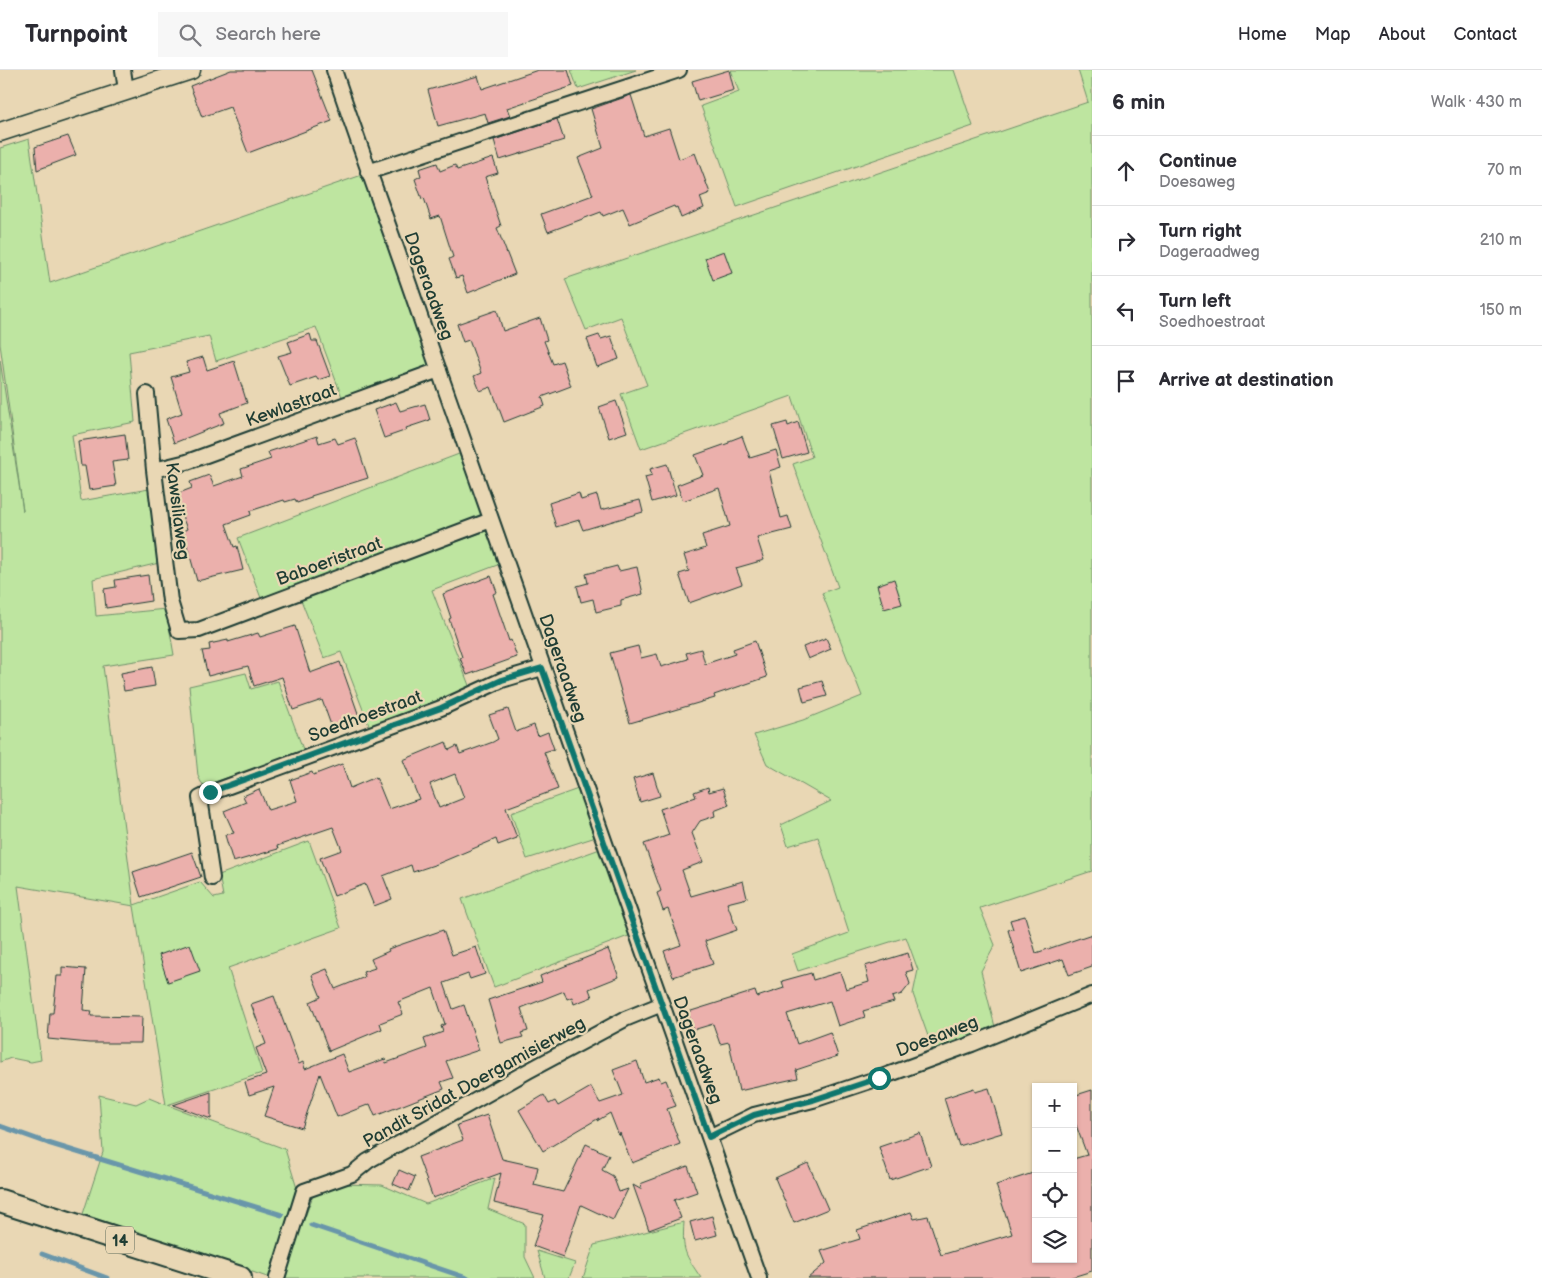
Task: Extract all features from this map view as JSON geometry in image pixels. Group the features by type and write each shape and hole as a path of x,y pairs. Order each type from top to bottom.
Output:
{"main road":[{"name":"14","path":"0,1201 193,1271 240,1278"}],"street":[{"path":"123,70 126,90"},
{"path":"0,132 190,70"},
{"name":"Dageraadweg","path":"334,70 542,668 759,1278"},
{"path":"368,172 679,70"},
{"name":"Kewlastraat","path":"154,470 188,462 439,370"},
{"name":"Kawsiliaweg","path":"147,394 170,601 179,631"},
{"name":"Baboeristraat","path":"179,631 199,630 491,520"},
{"name":"Soedhoestraat","path":"212,878 200,798 210,792 441,708 502,680 542,668"},
{"name":"Doesaweg","path":"709,1137 754,1115 813,1100 879,1078 972,1044 1092,995"},
{"name":"Pandit Sridat Doergamisierweg","path":"277,1278 304,1191 352,1174 368,1161 528,1071 625,1019 662,1004"}],"green space":[{"path":"571,70 636,70 578,89"},
{"path":"731,70 954,70 973,126 737,207 701,106 739,92"},
{"path":"1078,70 1092,70 1092,871 980,908 995,945 981,971 995,1027 933,1050 913,994 918,970 906,937 798,971 792,954 849,933 818,837 788,846 781,825 831,801 767,764 754,735 803,720 862,696 822,593 838,587 793,464 812,457 792,396 641,449 621,394 647,385 621,317 586,330 565,279 1088,102"},
{"path":"29,139 50,283 362,175 429,365 342,397 316,327 216,361 209,336 129,352 135,422 72,435 81,501 149,489 159,563 93,579 96,616 166,609 174,655 103,666 134,905 200,882 214,898 223,896 219,875 309,841 341,928 228,968 262,1073 167,1105 285,1149 298,1192 270,1278 83,1214 103,1152 99,1095 136,1104 149,1098 166,1105 134,906 18,886 41,1060 31,1062 11,1058 0,1062 0,360 23,511 0,344 0,148"},
{"path":"459,454 484,516 261,598 238,538"},
{"path":"488,530 500,564 432,590 470,688 370,728 341,652 324,658 301,600"},
{"path":"246,673 251,689 278,681 304,752 203,786 198,776 189,686"},
{"path":"578,789 596,837 527,859 511,813"},
{"path":"600,849 631,935 494,987 462,899"},
{"path":"495,1178 488,1209 525,1224 525,1257 535,1278 282,1278 314,1193 340,1184 382,1185 426,1204"},
{"path":"684,1222 684,1247 691,1263 701,1278 583,1278 594,1245"},
{"path":"537,1251 575,1263 569,1278 545,1278"}],"building":[{"path":"231,70 312,70 332,121 248,153 230,107 202,117 190,86"},
{"path":"538,70 568,70 573,86 507,108 510,116 488,123 485,113 438,126 428,90 478,76 482,89"},
{"path":"729,70 734,90 698,101 692,81"},
{"path":"631,95 644,136 669,128 679,159 695,153 710,193 700,197 704,208 681,218 677,207 675,208 674,206 630,224 623,208 603,216 601,212 548,232 541,214 593,195 578,158 603,148 591,109"},
{"path":"557,119 564,140 500,160 494,140"},
{"path":"68,136 76,155 37,170 35,147"},
{"path":"493,158 498,173 485,177 501,226 497,228 515,274 468,293 462,276 456,278 449,259 453,257 440,216 431,219 415,179 421,176 419,169 437,163 440,171 455,165 457,170"},
{"path":"724,251 732,273 713,280 705,258"},
{"path":"497,310 503,331 540,318 547,340 544,341 553,364 562,361 571,386 542,397 545,406 504,422 491,387 480,391 474,376 481,373 469,340 463,342 457,324"},
{"path":"310,334 312,341 317,341 330,376 318,380 316,377 290,386 278,356 292,352 288,342"},
{"path":"599,335 601,339 611,336 619,359 597,367 587,339"},
{"path":"203,357 207,370 234,361 247,403 220,413 224,423 174,443 166,419 182,413 171,377 189,372 186,362"},
{"path":"616,401 627,432 609,438 599,407"},
{"path":"396,402 400,411 425,404 430,420 384,438 374,410"},
{"path":"787,422 788,426 798,422 807,452 783,459 773,426"},
{"path":"125,434 128,460 112,462 116,486 89,490 85,466 81,466 78,441"},
{"path":"317,436 319,443 335,438 338,444 355,438 368,478 311,496 311,498 297,503 295,499 285,502 284,500 250,511 251,515 226,524 234,547 237,546 243,570 197,581 183,531 187,529 174,495 192,488 190,482 209,475 214,486 243,476 241,469 271,459 268,452"},
{"path":"742,436 750,458 776,450 781,467 769,471 781,518 788,516 792,529 757,538 764,560 736,568 742,584 689,603 679,574 689,571 684,555 706,548 702,535 730,526 719,488 683,501 677,485 703,475 695,455 729,443 729,441"},
{"path":"667,464 676,495 652,502 645,477 652,475 650,469"},
{"path":"579,493 581,500 597,495 601,510 640,500 643,512 583,530 579,520 556,527 549,503"},
{"path":"617,566 619,571 637,567 643,594 621,600 621,606 596,612 593,599 581,602 577,586 588,583 586,574"},
{"path":"148,575 151,601 106,608 104,589 116,587 115,580"},
{"path":"491,576 497,592 493,594 509,641 511,640 517,657 467,675 460,658 462,657 443,594"},
{"path":"894,579 902,604 884,609 877,585"},
{"path":"295,626 310,673 340,662 360,719 332,728 322,700 293,710 282,677 254,686 248,666 208,676 202,651 210,650 209,644 228,640 228,642 258,633 260,637"},
{"path":"826,638 831,649 808,659 803,647"},
{"path":"755,641 767,677 714,695 715,698 630,723 610,653 638,646 641,658 657,654 661,667 688,659 686,653 701,649 705,664 735,654 733,649"},
{"path":"152,667 155,686 124,691 121,673"},
{"path":"822,681 827,696 804,702 800,687"},
{"path":"508,709 516,732 534,725 538,736 548,732 554,749 544,752 558,789 506,808 517,838 498,845 496,839 413,872 411,865 383,876 392,899 374,906 365,884 334,896 320,858 342,850 333,827 277,846 278,849 233,862 225,835 234,833 224,811 246,802 243,796 259,789 268,810 297,801 290,780 312,772 313,775 342,764 350,788 376,777 389,809 419,799 403,760 446,742 449,750 457,746 460,754 493,742 498,739 489,715","holes":["455,774 464,798 439,808 430,784"]},
{"path":"653,773 660,796 640,802 633,779"},
{"path":"708,787 709,792 723,788 729,805 714,811 715,816 700,821 692,833 703,862 682,870 691,896 743,881 747,898 727,903 737,930 705,941 713,964 673,977 664,951 681,945 668,909 663,911 657,893 661,891 644,844 669,835 660,809 696,797 694,792"},
{"path":"192,852 201,877 141,897 133,872"},
{"path":"1025,916 1036,953 1092,934 1092,967 1069,975 1063,959 1021,973 1008,930 1013,929 1010,920"},
{"path":"443,930 452,955 476,947 485,974 470,979 468,974 444,983 453,1009 464,1005 479,1050 446,1061 453,1078 441,1082 444,1089 375,1116 370,1104 337,1117 320,1074 302,1128 264,1116 274,1087 249,1095 245,1082 266,1075 256,1048 266,1044 251,1004 274,996 299,1064 303,1062 305,1069 342,1054 349,1072 385,1059 386,1063 427,1048 424,1039 443,1032 441,1026 445,1024 433,988 398,1002 403,1014 380,1023 382,1029 329,1051 310,1002 321,997 312,975 327,969 335,989 365,977 363,972 375,968 371,959 389,951 388,949"},
{"path":"190,944 200,971 168,982 159,955"},
{"path":"608,949 619,977 589,989 592,997 574,1004 572,997 567,999 564,991 521,1008 528,1031 521,1033 523,1037 501,1043 488,1000 542,982 540,976"},
{"path":"908,953 913,970 906,972 910,984 902,994 892,997 894,1002 863,1011 865,1017 838,1026 830,1001 787,1014 797,1044 830,1032 838,1056 796,1070 798,1078 739,1091 729,1042 720,1044 713,1024 693,1030 688,1012 755,991 757,997 784,988 782,981 811,973 813,980 840,972 846,989 869,982 865,966"},
{"path":"62,967 86,969 83,1010 92,1011 91,1016 142,1017 141,1043 89,1043 48,1039 50,1013 53,1013 57,976 62,976"},
{"path":"637,1061 644,1082 659,1077 661,1082 666,1080 676,1106 667,1109 680,1144 632,1163 610,1113 543,1151 519,1110 544,1095 549,1104 555,1101 558,1106 591,1087 600,1103 623,1095 613,1070"},
{"path":"974,1088 975,1092 989,1088 1002,1133 959,1146 944,1098"},
{"path":"1092,1090 1092,1271 1069,1278 808,1278 826,1263 821,1251 860,1239 857,1230 911,1212 914,1219 928,1216 941,1255 1012,1234 996,1185 1032,1173 1032,1263 1077,1263 1077,1158 1087,1155 1077,1128 1077,1095"},
{"path":"211,1092 211,1119 173,1105"},
{"path":"487,1115 502,1159 538,1167 534,1185 563,1192 586,1144 609,1155 602,1170 613,1176 619,1192 628,1189 613,1220 581,1205 563,1257 533,1246 544,1215 494,1203 501,1173 433,1198 418,1157 463,1140 457,1125"},
{"path":"920,1133 931,1166 890,1180 879,1147"},
{"path":"808,1163 828,1209 794,1223 775,1178"},
{"path":"688,1166 697,1192 674,1200 681,1218 649,1230 633,1185 642,1190 640,1184"},
{"path":"399,1170 415,1177 409,1191 393,1184"},
{"path":"712,1216 717,1235 695,1241 690,1222"}],"waterway":[{"path":"0,1126 48,1143 282,1215"},
{"path":"311,1225 467,1278"},
{"path":"42,1254 107,1278"}],"route":[{"path":"210,792 441,708 502,680 542,668 709,1137 754,1115 813,1100 879,1078"}]}
